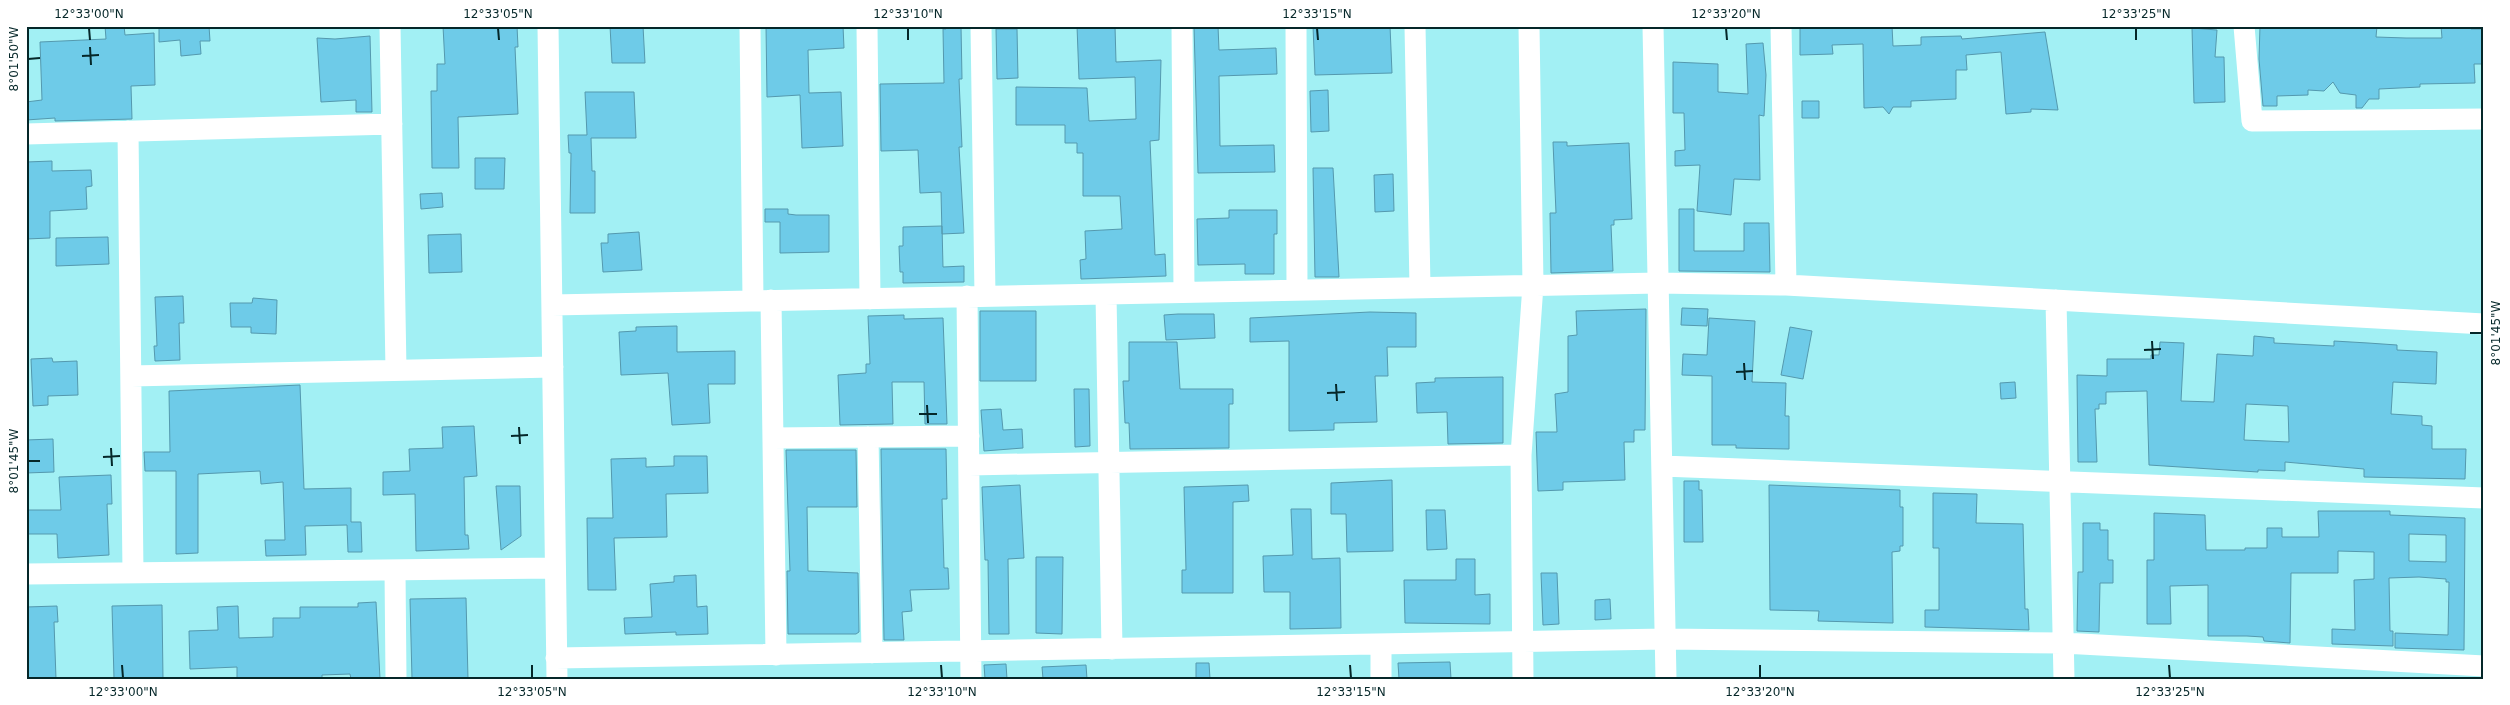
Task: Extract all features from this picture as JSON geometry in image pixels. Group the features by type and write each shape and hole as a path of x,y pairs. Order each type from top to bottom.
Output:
{"street":[{"path":"390,26 396,370"},
{"path":"548,26 557,669 776,655 1665,639 2063,642 2484,666"},
{"path":"750,26 762,301 773,438 776,655"},
{"path":"868,26 870,299"},
{"path":"971,679 969,436 976,296 981,26"},
{"path":"1182,26 1184,292"},
{"path":"1296,26 1298,290"},
{"path":"1415,26 1420,287"},
{"path":"1523,679 1521,455 1533,285 1530,26"},
{"path":"1653,26 1666,679"},
{"path":"1781,26 1786,285"},
{"path":"2244,26 2252,121 2484,119"},
{"path":"26,134 392,124"},
{"path":"128,131 133,573"},
{"path":"552,305 1658,283 1786,285 2484,324"},
{"path":"1106,294 1112,649"},
{"path":"2056,300 2064,679"},
{"path":"131,376 553,367"},
{"path":"773,438 969,436"},
{"path":"868,437 872,653"},
{"path":"969,465 1521,455"},
{"path":"1662,466 2484,498"},
{"path":"26,574 555,568"},
{"path":"395,570 396,679"},
{"path":"1381,644 1382,679"}],"building":[{"path":"105,26 124,26 125,35 154,33 155,85 131,86 132,119 55,121 55,118 26,120 26,102 42,100 40,42 106,39"},
{"path":"159,26 209,26 210,41 200,41 201,54 181,56 180,40 159,42"},
{"path":"443,26 517,26 518,47 515,47 518,114 458,117 459,168 432,168 431,91 437,91 437,64 445,64"},
{"path":"610,26 643,26 645,63 612,63"},
{"path":"766,26 843,26 844,48 808,50 809,93 841,92 843,146 802,148 800,95 767,97"},
{"path":"946,26 961,26 962,79 959,79 962,147 959,147 964,233 942,234 941,192 920,193 918,150 881,151 880,84 944,83 943,29 946,29"},
{"path":"1077,26 1115,26 1116,62 1161,60 1159,140 1150,141 1155,255 1165,254 1166,276 1081,279 1080,260 1086,259 1085,231 1122,229 1120,196 1083,196 1083,153 1077,153 1077,143 1065,143 1065,125 1016,125 1016,87 1087,88 1089,121 1136,119 1135,77 1079,79"},
{"path":"1194,26 1218,26 1219,50 1276,48 1277,74 1219,76 1220,146 1274,145 1275,172 1198,173"},
{"path":"1313,26 1390,26 1392,73 1315,75"},
{"path":"1800,26 1892,26 1893,46 1921,45 1921,37 1961,36 1962,39 2045,32 2058,110 2031,109 2031,112 2006,114 2001,52 1966,55 1967,70 1956,70 1956,99 1911,101 1911,107 1893,107 1889,114 1883,107 1864,108 1863,44 1832,45 1833,54 1800,55"},
{"path":"2260,26 2377,26 2376,37 2442,38 2441,26 2471,26 2471,29 2484,29 2484,64 2474,64 2475,83 2420,84 2420,87 2379,89 2379,99 2369,99 2362,108 2356,108 2356,95 2340,93 2333,82 2324,91 2308,90 2308,95 2277,96 2277,106 2263,106 2259,59"},
{"path":"2192,28 2217,30 2215,57 2224,57 2225,102 2194,103"},
{"path":"996,29 1017,29 1018,78 997,79"},
{"path":"370,36 372,112 356,112 356,100 321,102 317,38 335,39"},
{"path":"1763,43 1766,75 1764,116 1759,115 1760,180 1734,179 1731,215 1697,211 1700,165 1675,166 1675,151 1685,150 1684,113 1673,113 1673,62 1718,64 1718,92 1748,94 1746,44"},
{"path":"1328,90 1329,131 1311,132 1310,91"},
{"path":"585,92 634,92 636,138 591,138 592,171 595,171 595,213 570,213 571,153 569,153 568,135 587,135"},
{"path":"1802,101 1819,101 1819,118 1802,118"},
{"path":"1553,142 1567,142 1567,146 1629,143 1632,219 1614,220 1614,225 1611,225 1613,271 1551,273 1550,213 1556,213"},
{"path":"475,158 505,158 504,189 475,189"},
{"path":"52,161 52,171 91,170 92,186 86,187 87,209 50,211 50,238 26,239 26,162"},
{"path":"1313,168 1333,168 1339,277 1315,277"},
{"path":"1393,174 1394,211 1375,212 1374,175"},
{"path":"442,193 443,207 421,209 420,194"},
{"path":"765,209 788,209 788,214 796,215 829,215 829,252 780,253 780,222 765,222"},
{"path":"1679,209 1694,209 1694,251 1744,251 1744,223 1769,223 1770,272 1679,271"},
{"path":"1229,210 1277,210 1277,234 1274,234 1274,274 1245,274 1245,264 1198,265 1197,219 1229,218"},
{"path":"942,226 943,267 964,266 964,282 903,283 903,272 900,272 899,246 903,246 903,227"},
{"path":"639,232 642,270 603,272 601,243 608,243 608,234"},
{"path":"461,234 462,272 429,273 428,235"},
{"path":"108,237 109,264 56,266 56,238"},
{"path":"183,296 184,323 179,323 180,360 155,361 154,346 157,346 155,297"},
{"path":"253,298 277,300 276,334 251,333 251,327 231,327 230,303 252,303"},
{"path":"1682,308 1708,309 1707,326 1681,325"},
{"path":"1646,309 1645,430 1634,430 1634,442 1624,442 1625,480 1563,482 1563,490 1538,491 1536,432 1557,432 1555,394 1568,392 1568,336 1577,335 1576,311"},
{"path":"980,311 1036,311 1036,381 980,381"},
{"path":"1370,312 1416,313 1416,347 1387,347 1388,376 1375,376 1377,422 1334,423 1334,430 1289,431 1289,341 1250,342 1250,318"},
{"path":"1214,314 1215,338 1166,340 1164,315"},
{"path":"904,315 904,319 943,318 947,424 925,424 924,382 892,382 893,424 840,425 838,375 866,373 866,364 870,364 868,316"},
{"path":"1709,318 1755,321 1752,382 1786,383 1785,416 1789,416 1789,449 1736,448 1736,445 1712,445 1712,376 1682,375 1683,354 1707,355"},
{"path":"677,326 677,352 735,351 735,384 708,384 710,423 672,425 668,373 621,375 619,332 636,331 636,327"},
{"path":"1790,327 1812,331 1803,379 1781,375"},
{"path":"2254,336 2274,338 2274,343 2334,346 2334,341 2397,345 2397,350 2437,352 2436,384 2393,382 2391,414 2422,416 2422,425 2432,426 2432,449 2466,449 2465,479 2364,477 2364,469 2285,462 2285,471 2258,470 2258,472 2149,465 2147,391 2106,392 2106,404 2099,404 2099,409 2095,409 2097,462 2078,462 2077,375 2107,376 2107,359 2151,359 2151,355 2159,355 2160,342 2184,343 2181,401 2214,402 2217,354 2253,356","holes":["2246,404 2288,406 2289,442 2244,440"]},
{"path":"1129,342 1177,342 1180,389 1233,389 1233,404 1229,404 1229,448 1130,449 1129,423 1125,423 1123,381 1129,381"},
{"path":"52,358 53,362 77,361 78,395 48,396 48,405 33,406 31,359"},
{"path":"1503,377 1503,443 1448,444 1447,412 1417,413 1416,383 1435,382 1435,378"},
{"path":"2015,382 2016,398 2001,399 2000,383"},
{"path":"300,385 304,489 351,488 351,522 361,522 362,552 348,552 347,525 305,526 306,555 266,556 265,540 285,540 283,482 261,484 260,471 198,474 198,553 176,554 176,471 145,471 144,452 170,452 169,391"},
{"path":"1074,389 1089,389 1090,446 1075,447"},
{"path":"1001,409 1003,430 1022,429 1023,448 984,451 981,410"},
{"path":"474,426 477,476 464,477 465,535 468,535 469,549 416,551 415,494 383,495 383,472 410,471 409,449 443,448 442,427"},
{"path":"53,439 54,472 26,473 26,440"},
{"path":"881,449 946,449 947,499 942,499 944,568 948,568 949,589 910,590 912,611 902,612 904,640 884,640"},
{"path":"786,450 856,450 857,507 807,507 808,571 858,573 859,632 856,634 788,634 787,571 790,571"},
{"path":"674,456 707,456 708,493 666,494 667,537 614,538 616,590 588,590 587,518 613,518 611,459 646,458 646,467 674,466"},
{"path":"111,475 112,504 107,504 109,555 58,558 57,534 26,534 26,510 61,510 59,477"},
{"path":"1392,480 1393,551 1347,552 1346,514 1331,514 1331,483"},
{"path":"1684,481 1699,481 1699,490 1702,490 1703,542 1684,542"},
{"path":"1020,485 1024,558 1008,559 1009,634 989,634 988,560 985,560 982,487"},
{"path":"1248,485 1249,501 1233,502 1233,593 1182,593 1182,570 1186,570 1184,487"},
{"path":"1769,485 1900,490 1900,507 1903,507 1903,546 1900,546 1900,551 1892,552 1893,623 1818,621 1819,611 1770,610"},
{"path":"496,486 520,486 521,536 501,550"},
{"path":"1933,493 1977,494 1976,523 2023,524 2025,609 2028,609 2029,630 1925,627 1925,610 1939,610 1939,548 1933,548"},
{"path":"1291,509 1311,509 1312,559 1340,558 1341,628 1290,629 1290,592 1264,592 1263,556 1293,555"},
{"path":"1426,510 1445,510 1447,549 1427,550"},
{"path":"2318,511 2390,511 2390,515 2465,518 2464,650 2395,648 2395,633 2448,635 2449,582 2446,582 2446,579 2419,577 2389,578 2390,631 2393,631 2393,646 2332,644 2332,629 2355,630 2354,580 2374,579 2374,552 2338,551 2338,573 2291,573 2290,643 2264,641 2263,637 2208,636 2208,585 2170,586 2171,624 2147,624 2147,560 2154,560 2154,513 2205,515 2206,550 2267,548 2267,528 2282,528 2282,537 2319,537","holes":["2409,534 2446,535 2446,562 2409,561"]},
{"path":"2083,523 2100,523 2100,530 2108,530 2108,560 2113,560 2113,583 2100,583 2099,632 2077,631 2078,572 2083,572"},
{"path":"1036,557 1063,557 1062,634 1036,633"},
{"path":"1456,559 1475,559 1475,595 1490,594 1490,624 1405,623 1404,580 1456,580"},
{"path":"1541,573 1557,573 1559,624 1543,625"},
{"path":"696,575 697,607 707,606 708,634 676,635 676,632 625,634 624,618 652,617 650,584 674,582 674,576"},
{"path":"466,598 468,679 412,679 410,599"},
{"path":"1610,599 1611,619 1595,620 1595,600"},
{"path":"376,602 380,679 351,679 350,674 322,675 322,679 237,679 237,667 190,669 189,631 218,630 217,607 238,606 239,638 273,637 273,618 300,618 300,607 358,607 358,603"},
{"path":"162,605 163,679 114,679 112,606"},
{"path":"57,606 58,622 54,622 56,679 26,679 26,607"},
{"path":"1450,662 1451,679 1399,679 1398,663"},
{"path":"1196,663 1209,663 1210,679 1196,679"},
{"path":"1006,664 1007,679 985,679 984,665"},
{"path":"1086,665 1087,679 1043,679 1042,667"}]}
